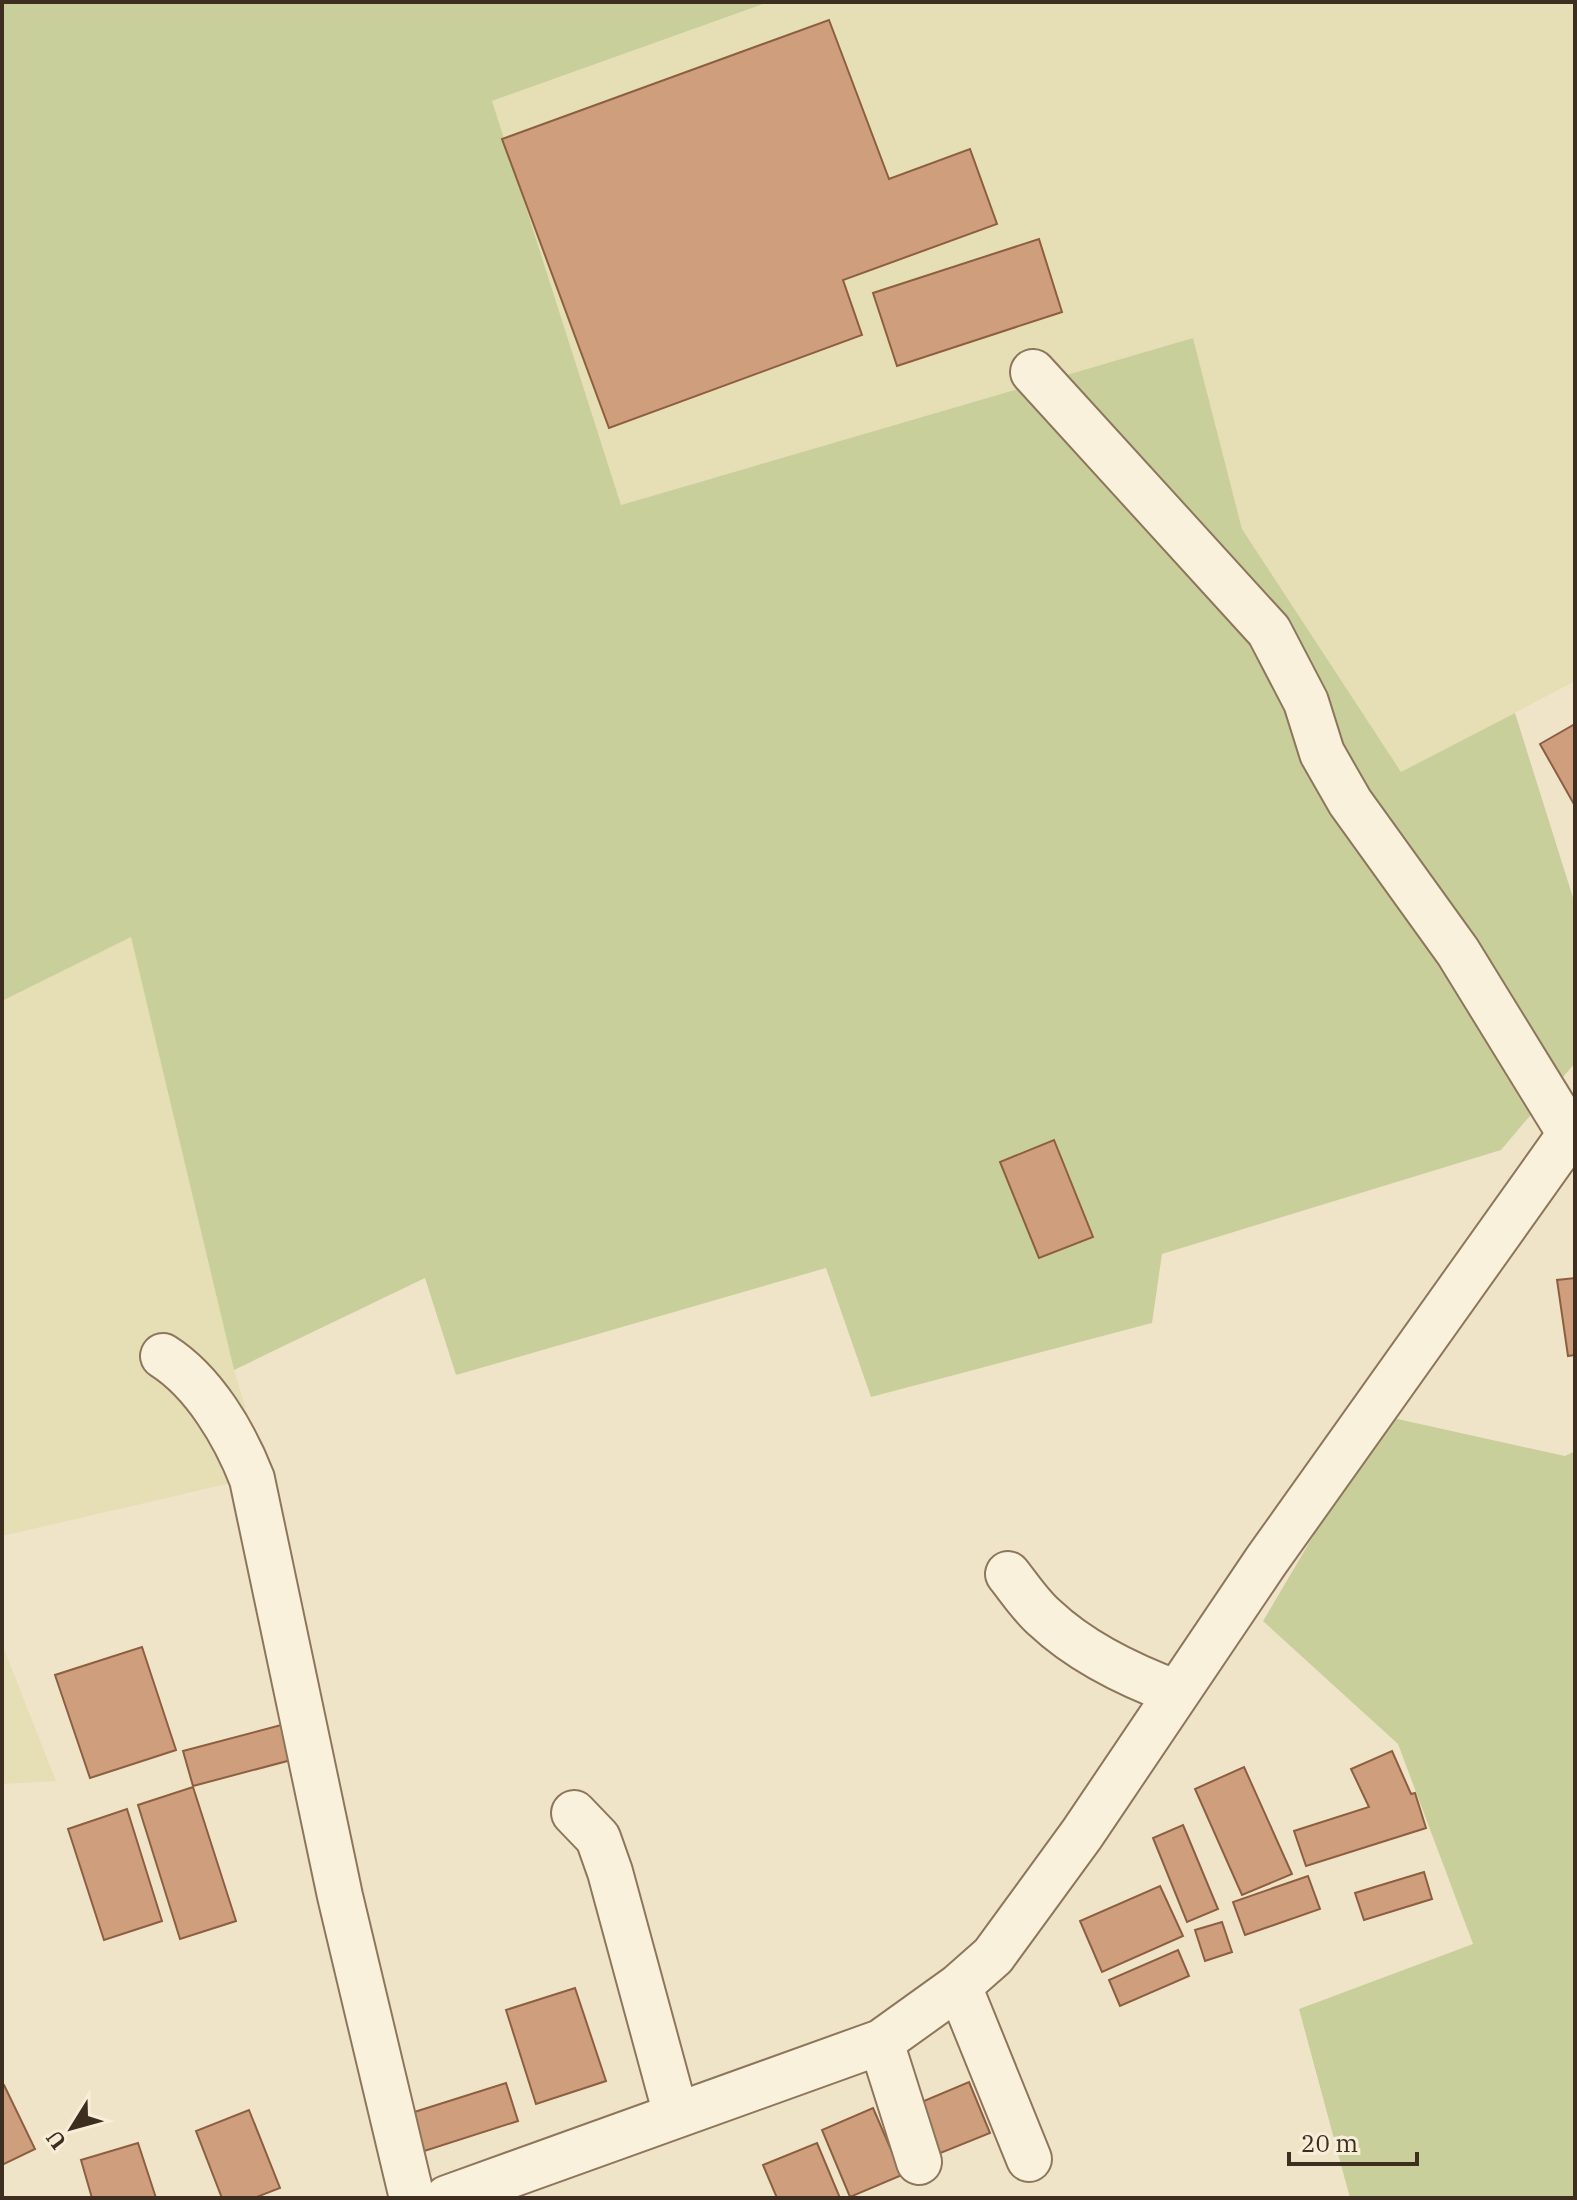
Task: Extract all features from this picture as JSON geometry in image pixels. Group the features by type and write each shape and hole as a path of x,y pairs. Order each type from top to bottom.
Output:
{"street":[{"path":"447,2198 881,2042 959,1986 993,1956 1082,1834 1266,1561 1573,1131 1458,952 1350,802 1322,753 1306,702 1269,631 1033,372"},
{"path":"163,1356 180,1369 212,1406 241,1452 252,1479 340,1896 412,2198"},
{"path":"1008,1574 1043,1617 1079,1644 1147,1682 1177,1693"},
{"path":"574,1813 598,1838 610,1872 676,2115"},
{"path":"959,1986 1029,2159"},
{"path":"881,2042 919,2162"}],"shaded area":[{"path":"769,2 1575,2 1575,681 1401,773 1242,529 1193,338 621,505 492,101"},
{"path":"131,937 234,1370 266,1475 2,1536 2,1001"},
{"path":"2,1644 56,1781 2,1784"}],"green space":[{"path":"2,2 769,2 492,101 621,505 1193,338 1242,529 1401,772 1515,713 1575,904 1575,1063 1501,1150 1162,1254 1152,1323 871,1397 826,1268 456,1375 425,1278 234,1370 131,937 2,1001"},
{"path":"1384,1416 1565,1456 1575,1451 1575,2198 1350,2198 1299,2009 1473,1944 1398,1744 1263,1621"}],"building":[{"path":"829,20 889,179 970,149 997,224 843,280 862,335 609,428 502,139"},
{"path":"1039,239 1062,312 897,366 873,293"},
{"path":"1575,724 1575,806 1540,744"},
{"path":"1054,1140 1093,1237 1039,1258 1000,1162"},
{"path":"1575,1278 1575,1355 1568,1356 1557,1280"},
{"path":"142,1647 176,1750 90,1778 55,1675"},
{"path":"285,1724 295,1759 193,1786 183,1751"},
{"path":"1392,1751 1411,1794 1415,1793 1426,1828 1306,1866 1294,1831 1369,1807 1351,1769"},
{"path":"1244,1767 1292,1874 1242,1895 1195,1789"},
{"path":"193,1787 236,1921 180,1939 138,1805"},
{"path":"127,1809 162,1921 104,1940 68,1829"},
{"path":"1183,1825 1218,1909 1187,1922 1153,1838"},
{"path":"1424,1872 1432,1899 1364,1920 1355,1893"},
{"path":"1308,1876 1320,1909 1245,1935 1233,1902"},
{"path":"1160,1886 1183,1936 1102,1972 1080,1921"},
{"path":"1222,1922 1232,1952 1205,1961 1195,1930"},
{"path":"1178,1950 1189,1976 1120,2006 1109,1980"},
{"path":"575,1988 606,2081 536,2104 506,2010"},
{"path":"969,2082 990,2133 933,2156 912,2106"},
{"path":"506,2083 518,2121 418,2153 405,2115"},
{"path":"2,2086 35,2149 2,2165"},
{"path":"873,2108 902,2175 850,2197 822,2130"},
{"path":"249,2110 280,2188 254,2198 222,2198 196,2131"},
{"path":"138,2143 156,2198 92,2198 81,2160"},
{"path":"817,2143 840,2198 777,2198 763,2165"}]}
